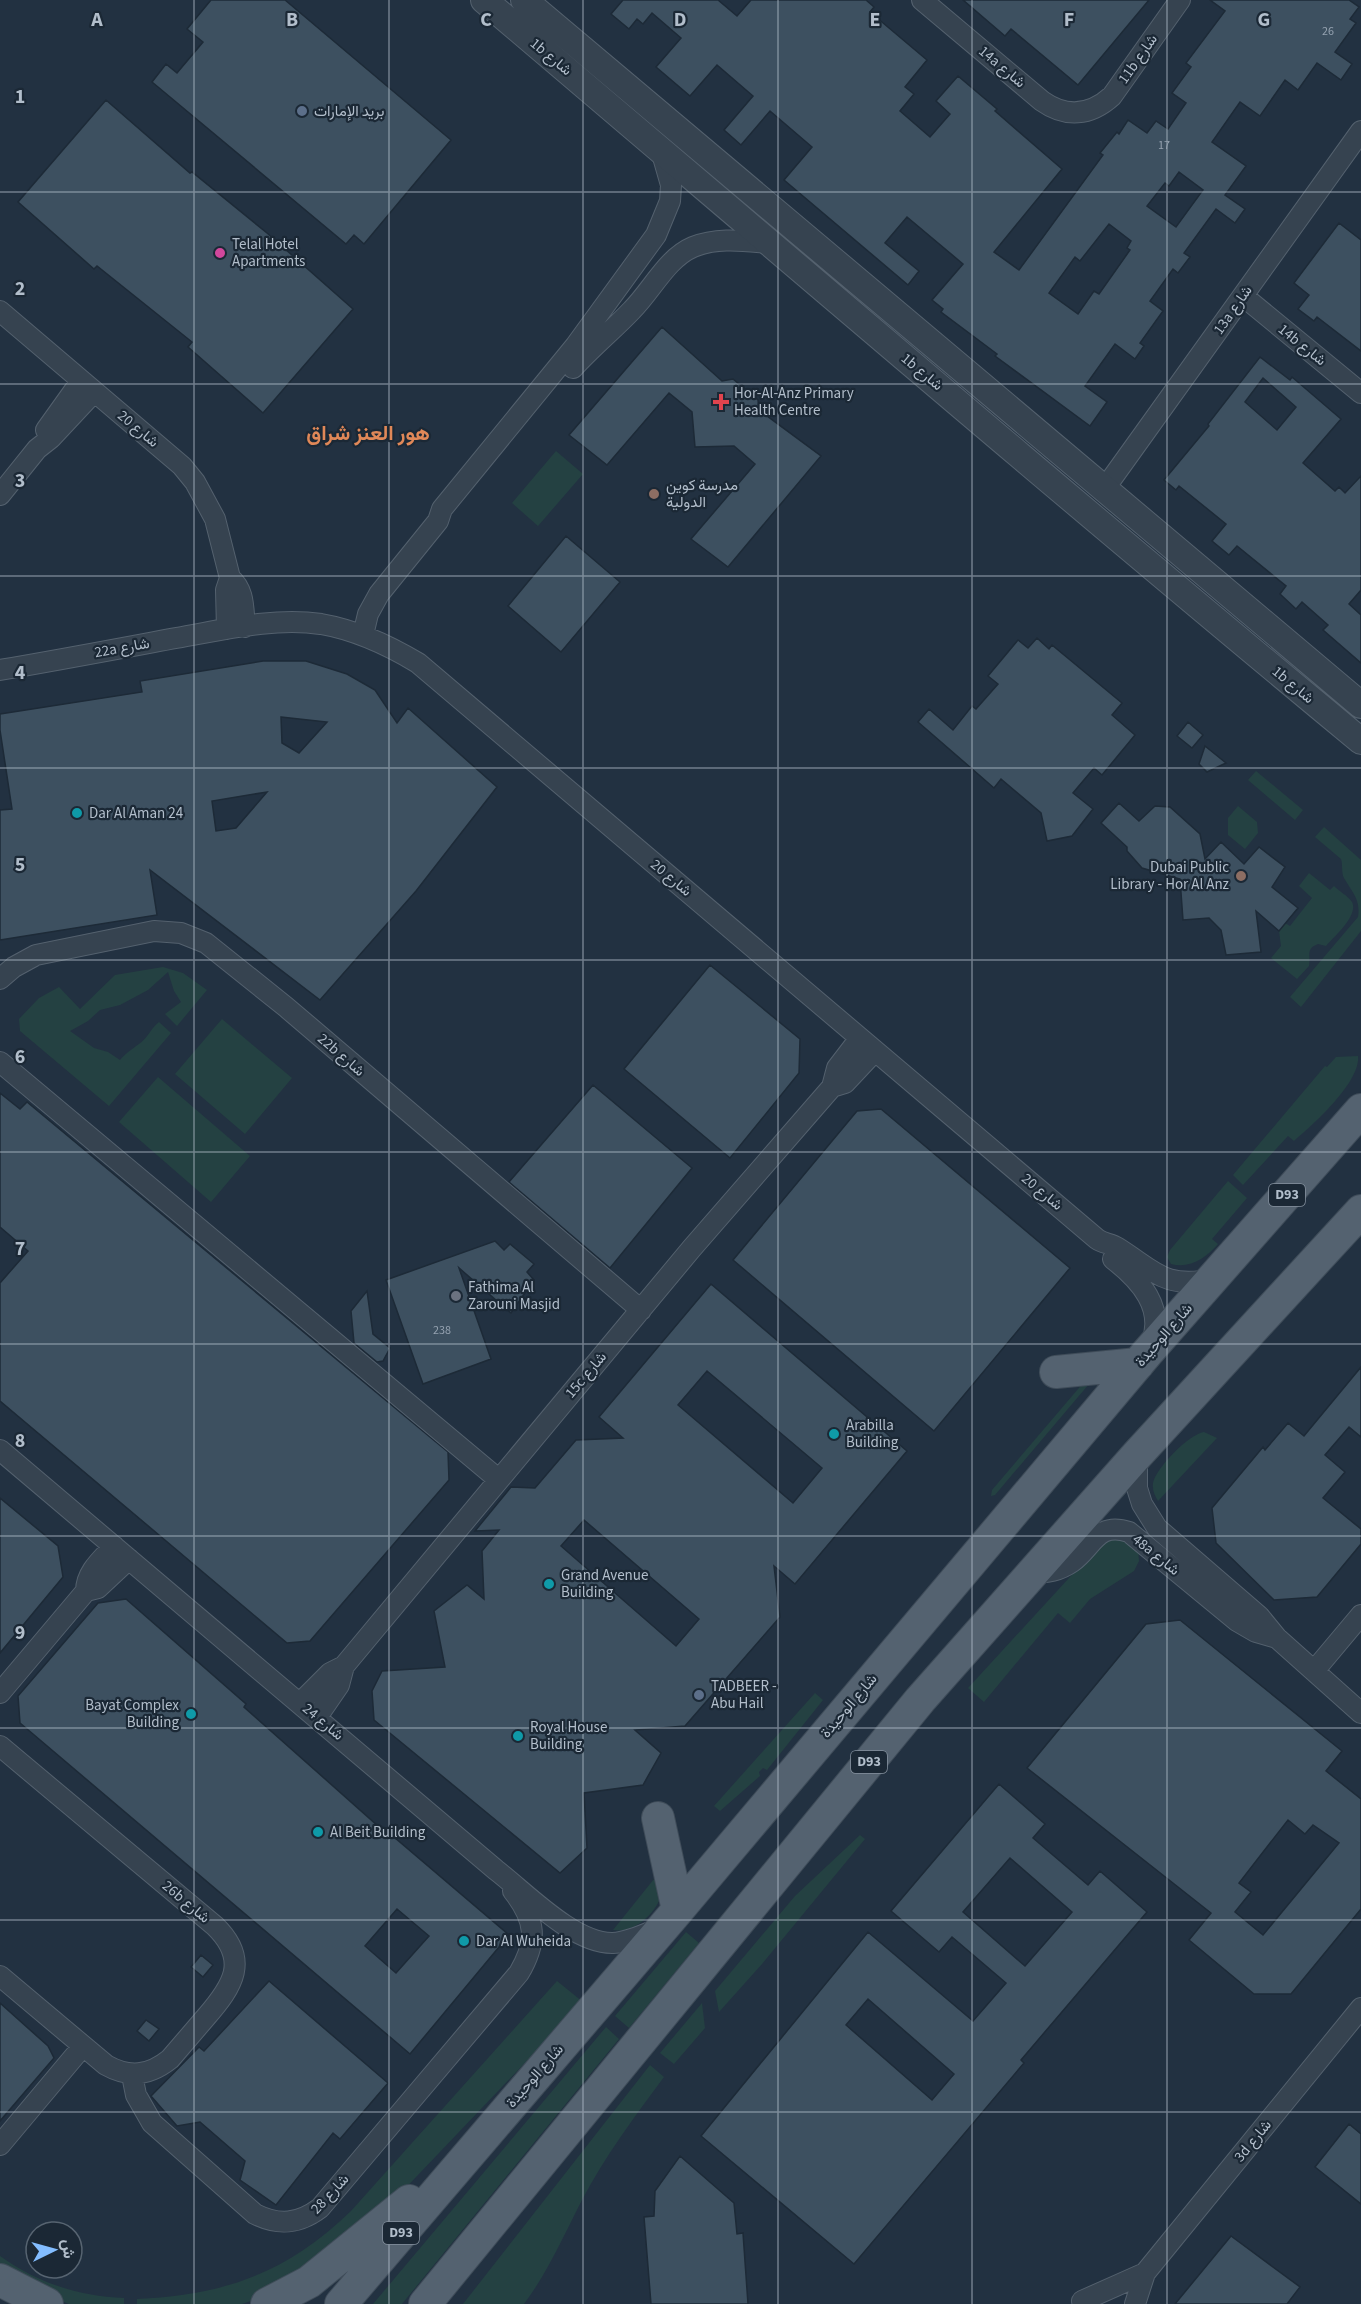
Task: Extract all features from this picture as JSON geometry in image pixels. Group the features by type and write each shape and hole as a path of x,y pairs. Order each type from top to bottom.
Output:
{"main road":[{"name":"شارع الوحيدة","path":"340,2304 671,1918 1143,1359 1361,1110"},
{"name":"D93","path":"427,2302 920,1700 1137,1455 1361,1211"},
{"path":"1056,1372 1143,1359"},
{"path":"658,1818 671,1918"},
{"path":"267,2304 309,2282 462,2161"},
{"path":"0,2280 47,2304"}],"street":[{"name":"1b شارع","path":"484,0 1144,561 1361,741"},
{"name":"1b شارع","path":"524,0 1361,705"},
{"name":"14a شارع","path":"922,0 1052,109 1065,113 1090,111"},
{"name":"11b شارع","path":"1090,111 1102,105 1112,96 1180,0"},
{"name":"13a شارع","path":"1105,488 1361,131"},
{"path":"363,635 368,614 379,594 438,521 442,509 506,434 576,345 656,235 670,201 671,185 661,150"},
{"path":"438,521 455,514 571,371 632,310 678,257 690,248 723,240 770,243"},
{"name":"14b شارع","path":"1243,296 1361,393"},
{"name":"شارع 20","path":"0,311 182,466 195,482 215,519 230,578 236,582 242,594 236,628 298,622 342,628 363,635 418,663 1104,1244 1119,1248 1161,1277 1178,1282 1196,1283 1214,1279"},
{"path":"0,495 37,449 57,432 87,386"},
{"name":"22a شارع","path":"0,670 236,628"},
{"name":"22b شارع","path":"0,979 14,967 36,955 154,931 181,933 206,943 286,1007 641,1310"},
{"name":"15c شارع","path":"317,1717 339,1684 344,1666 498,1479 832,1087 837,1068 860,1038"},
{"name":"15c شارع","path":"832,1087 844,1083 875,1051"},
{"path":"0,1062 498,1479"},
{"name":"شارع 20","path":"1104,1244 1108,1254 1140,1283 1149,1295 1154,1309 1153,1339 1143,1359"},
{"name":"شارع 24","path":"0,1450 565,1926 580,1936 614,1943 630,1940 671,1918"},
{"name":"48a شارع","path":"1137,1455 1137,1488 1149,1519 1259,1616 1277,1638 1361,1713"},
{"name":"48a شارع","path":"1032,1573 1047,1573 1061,1569 1074,1561 1098,1535 1113,1529 1121,1530 1129,1533 1237,1621 1256,1632 1277,1638"},
{"path":"86,1591 91,1572 114,1546"},
{"path":"0,1693 86,1591 98,1587 129,1559"},
{"path":"1314,1671 1361,1615"},
{"name":"15c شارع","path":"300,1703 330,1673 344,1666"},
{"name":"26b شارع","path":"0,1746 215,1926 226,1936 233,1950 235,1966 232,1981 225,1994 170,2059 159,2068 146,2074 132,2075"},
{"name":"شارع 28","path":"132,2075 136,2095 152,2123 255,2214 282,2223 296,2222 309,2216 320,2208 519,1973 528,1958 532,1941 531,1923 525,1906 496,1870"},
{"path":"0,1976 106,2065 118,2072 132,2075"},
{"name":"3d شارع","path":"1135,2304 1145,2273 1361,2008"},
{"path":"0,2145 83,2046"},
{"name":"3d شارع","path":"1081,2303 1145,2273"}],"green space":[{"path":"556,451 583,474 538,526 512,503"},
{"path":"1256,771 1303,810 1295,820 1248,780"},
{"path":"1238,806 1257,822 1258,833 1245,849 1228,835 1228,818"},
{"path":"1324,827 1361,860 1361,931 1301,1007 1290,997 1358,917 1359,911 1353,892 1343,876 1341,859 1315,837"},
{"path":"1309,873 1330,890 1334,886 1352,902 1353,907 1345,926 1326,946 1318,944 1311,948 1309,966 1297,979 1271,958 1281,946 1279,931 1285,923 1290,926 1312,898 1299,886"},
{"path":"163,967 183,973 207,990 177,1026 165,1014 181,1002 174,991 168,972 148,990 120,1005 100,1010 88,1021 70,1031 94,1048 108,1052 120,1060 142,1042 159,1022 171,1033 109,1106 20,1031 19,1019 39,998 59,987 80,1009 115,975"},
{"path":"222,1019 292,1078 245,1134 175,1074"},
{"path":"1358,1056 1357,1067 1352,1078 1334,1103 1294,1141 1288,1136 1243,1185 1233,1175 1325,1066 1327,1067 1336,1057"},
{"path":"158,1077 250,1156 211,1202 119,1122"},
{"path":"1228,1181 1247,1198 1212,1239 1218,1244 1208,1254 1191,1264 1171,1264 1167,1257 1170,1250"},
{"path":"1084,1382 1089,1384 995,1495 991,1496 992,1490"},
{"path":"1204,1432 1217,1438 1158,1501 1153,1483 1160,1469 1182,1445"},
{"path":"1115,1535 1138,1549 1139,1561 1134,1571 1090,1599 1070,1623 1058,1613 984,1702 968,1688 1102,1542"},
{"path":"815,1693 823,1700 767,1770 763,1768 759,1772 760,1776 720,1811 714,1806"},
{"path":"860,1835 865,1839 762,1964 719,2012 715,1991 795,1896"},
{"path":"662,1869 662,1893 650,1915 629,1929 613,1930"},
{"path":"686,1932 699,1943 629,2028 615,2016"},
{"path":"557,1981 583,2002 377,2218 260,2298 242,2304 137,2304 137,2299 199,2292 253,2277 303,2250 327,2232 351,2211"},
{"path":"702,2003 705,2028 674,2064 660,2053"},
{"path":"606,2027 619,2039 402,2304 373,2304"},
{"path":"650,2065 664,2077 600,2168 548,2266 524,2304 463,2304"},
{"path":"0,2256 24,2271 24,2280 42,2280 75,2291 124,2298 124,2304 69,2304 0,2270"}],"building":[{"name":"بريد الإمارات","path":"211,0 285,0 451,140 364,244 354,235 346,244 152,82 166,64 177,73 203,42 187,29"},
{"path":"623,0 718,0 737,16 751,0 866,0 874,7 870,12 927,60 905,87 914,94 900,111 930,137 950,114 936,101 958,76 1062,169 994,252 1019,270 1103,155 1100,153 1117,132 1119,134 1128,120 1147,133 1156,121 1168,129 1186,103 1172,93 1191,67 1186,63 1225,11 1210,0 1349,0 1359,7 1350,19 1356,23 1335,52 1352,64 1341,80 1317,63 1298,90 1285,80 1260,116 1240,102 1212,142 1246,166 1225,195 1245,209 1235,223 1216,209 1184,253 1190,257 1178,273 1173,269 1150,301 1163,311 1140,343 1144,346 1135,359 1115,344 1085,386 1107,402 1090,426 995,356 997,354 941,312 943,309 932,300 963,264 907,217 885,243 919,271 908,285 784,180 812,147 770,111 741,145 724,130 753,96 717,65 690,96 656,67 681,38 652,13 643,24 637,19 629,29 611,14","holes":["1179,172 1203,190 1176,227 1147,206 1165,183 1169,186","1109,224 1131,241 1127,248 1130,250 1099,294 1094,291 1078,314 1049,293 1075,257 1080,261"]},
{"path":"963,0 1149,0 1078,85 1011,29 1005,36"},
{"path":"106,100 190,173 192,172 267,233 353,309 263,413 188,347 192,342 97,266 94,269 18,202"},
{"path":"1339,223 1361,240 1361,351 1317,317 1314,321 1298,309 1309,295 1294,283"},
{"path":"662,327 722,381 733,379 758,400 759,410 821,456 728,567 691,539 755,464 734,446 695,447 692,412 669,393 607,465 569,435"},
{"path":"1260,357 1290,380 1292,377 1341,419 1303,463 1335,491 1339,487 1345,493 1361,476 1361,590 1349,604 1361,615 1361,663 1323,630 1328,625 1302,602 1296,609 1280,594 1286,586 1237,546 1229,555 1212,541 1226,524 1179,486 1176,490 1164,480 1209,426 1208,424","holes":["1263,378 1296,407 1277,430 1245,402"]},
{"path":"566,536 620,582 561,652 508,606"},
{"path":"1037,638 1049,649 1052,645 1122,703 1112,715 1135,735 1102,775 1094,768 1073,793 1093,809 1072,836 1047,841 1041,813 1001,779 994,788 918,722 929,709 953,730 972,706 976,709 998,684 988,676 1018,640 1028,648"},
{"path":"263,661 306,661 347,674 375,690 397,723 408,708 497,787 416,891 320,1000 150,870 157,915 0,940 0,810 12,809 0,730 0,714 142,692 140,681","holes":["281,717 327,722 299,753 282,743","267,792 236,828 216,831 212,801"]},
{"path":"1188,722 1203,735 1192,748 1177,736"},
{"path":"1205,746 1226,763 1207,772 1199,764"},
{"name":"Dubai Public Library - Hor Al Anz","path":"1119,803 1139,821 1155,806 1170,807 1200,834 1205,859 1221,842 1244,864 1259,847 1285,867 1272,887 1298,908 1279,931 1256,911 1261,952 1226,955 1221,930 1209,918 1183,920 1180,879 1142,868 1127,851 1127,847 1101,823"},
{"path":"710,965 800,1039 799,1073 730,1158 624,1069"},
{"path":"593,1085 692,1168 610,1268 509,1182"},
{"path":"0,1093 20,1109 27,1102 448,1452 449,1480 310,1641 287,1643 0,1401 0,1283 28,1251 0,1227"},
{"path":"881,1109 1070,1268 934,1431 733,1260 857,1111"},
{"path":"495,1241 504,1250 510,1244 534,1264 527,1272 534,1280 511,1313 459,1268 491,1359 423,1384 386,1280"},
{"path":"711,1284 907,1451 795,1584 774,1566 780,1617 685,1726 635,1730 661,1753 643,1785 584,1793 587,1848 560,1873 374,1720 372,1691 382,1671 445,1667 434,1611 467,1585 484,1599 482,1551 499,1530 475,1531 511,1487 535,1488 576,1440 623,1438 599,1417","holes":["707,1371 822,1468 793,1503 678,1405","584,1520 699,1619 676,1646 561,1546"]},
{"path":"367,1291 373,1334 390,1348 383,1361 377,1362 354,1343 351,1311"},
{"path":"1361,1367 1361,1437 1349,1427 1325,1455 1345,1472 1323,1498 1361,1529 1361,1544 1317,1597 1274,1600 1216,1543 1212,1508 1263,1447 1265,1450 1288,1423 1304,1436"},
{"path":"0,1498 58,1546 63,1577 0,1653"},
{"path":"126,1599 246,1704 244,1707 387,1834 388,1832 509,1935 410,2054 20,1723 18,1696 98,1603","holes":["397,1909 429,1936 396,1973 365,1946"]},
{"path":"1180,1620 1342,1751 1326,1771 1361,1799 1361,1909 1291,1994 1254,1994 1189,1940 1211,1913 1027,1768 1146,1624","holes":["1288,1820 1305,1834 1313,1825 1339,1843 1263,1935 1235,1912 1251,1892 1239,1883"]},
{"path":"999,1784 1045,1824 1033,1838 1088,1885 1100,1871 1147,1912 1021,2060 1024,2063 854,2264 701,2136 868,1932 973,2021 1006,1983 952,1937 939,1952 891,1911","holes":["1010,1858 1072,1912 1025,1966 963,1912","868,1999 954,2074 932,2100 846,2025"]},
{"path":"201,1955 213,1965 203,1977 191,1967"},
{"path":"269,1981 388,2083 340,2139 333,2133 276,2205 240,2180 245,2161 200,2122 177,2126 151,2096 199,2047 204,2051"},
{"path":"0,2003 48,2046 54,2058 0,2121"},
{"path":"146,2020 159,2029 149,2041 137,2031"},
{"path":"1349,2124 1361,2134 1361,2204 1315,2167"},
{"path":"680,2156 734,2203 737,2234 743,2233 748,2304 651,2304 644,2217 654,2216 655,2191"},
{"path":"1231,2236 1300,2287 1287,2304 1175,2304"}],"place":[{"name":"بريد الإمارات","path":"302,111"},
{"name":"Telal Hotel Apartments","path":"220,253"},
{"name":"Hor-Al-Anz Primary Health Centre","path":"721,402"},
{"name":"مدرسة كوين الدولية","path":"654,494"},
{"name":"Dar Al Aman 24","path":"77,813"},
{"name":"Dubai Public Library - Hor Al Anz","path":"1241,876"},
{"name":"Fathima Al Zarouni Masjid","path":"456,1296"},
{"name":"Arabilla Building","path":"834,1434"},
{"name":"Grand Avenue Building","path":"549,1584"},
{"name":"TADBEER - Abu Hail","path":"699,1695"},
{"name":"Bayat Complex Building","path":"191,1714"},
{"name":"Royal House Building","path":"518,1736"},
{"name":"Al Beit Building","path":"318,1832"},
{"name":"Dar Al Wuheida","path":"464,1941"}],"district":[{"name":"هور العنز شراق","path":"368,433"}]}
